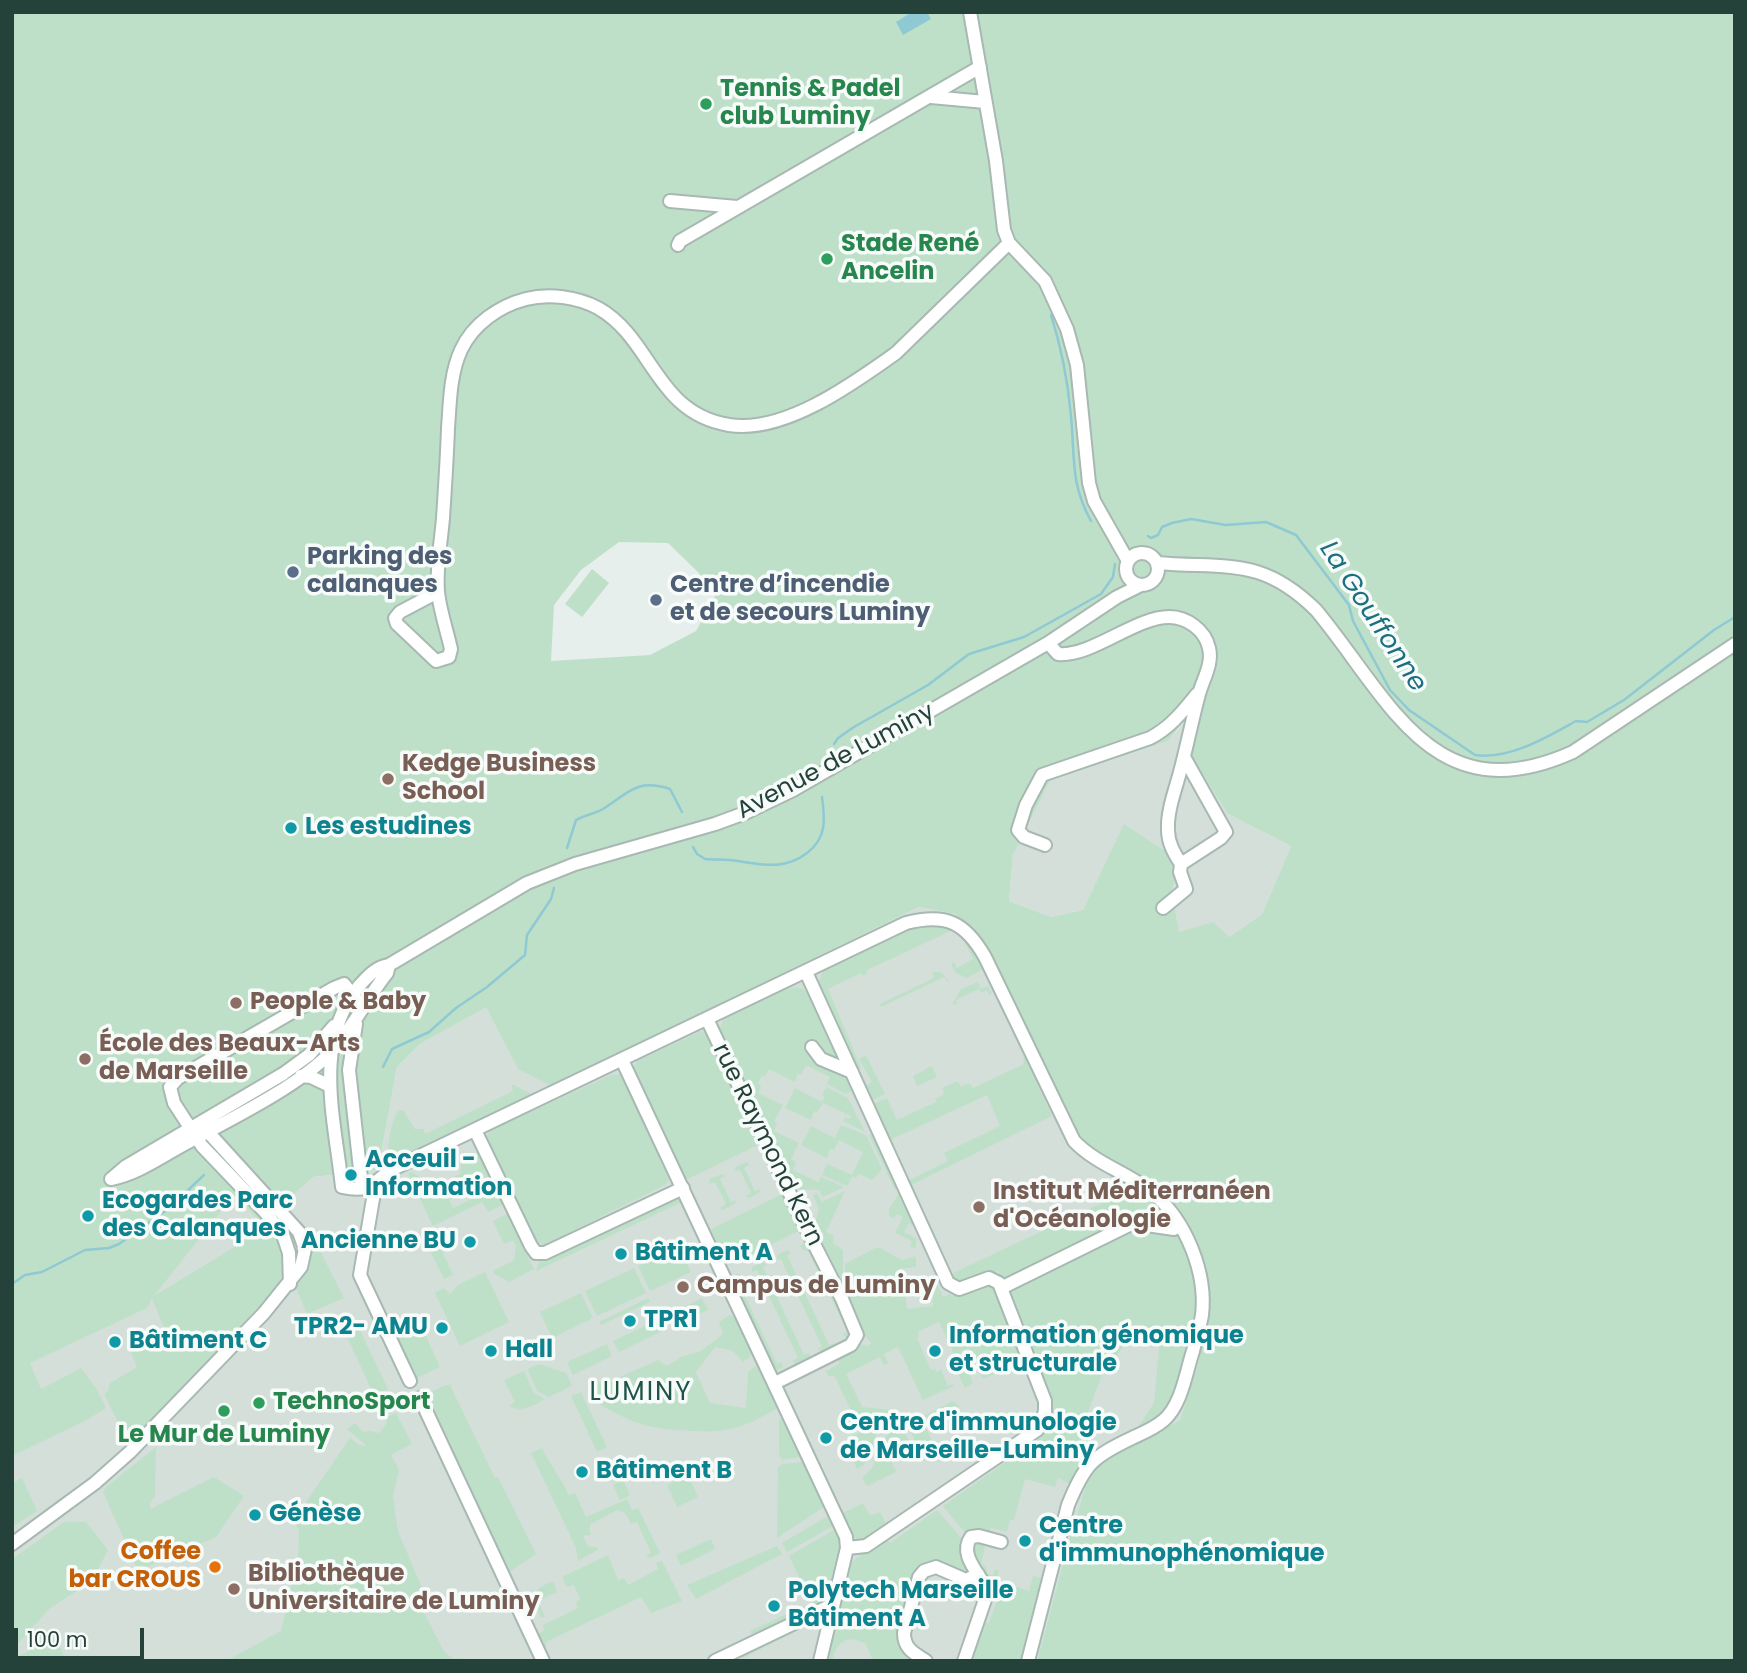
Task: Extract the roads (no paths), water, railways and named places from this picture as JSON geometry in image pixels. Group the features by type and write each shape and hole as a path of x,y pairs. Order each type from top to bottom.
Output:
{"street":[{"path":"970,12 996,161 1004,230 1009,243 1045,281 1067,329 1077,365 1089,483 1094,501 1115,536 1133,557"},
{"path":"678,245 680,241 737,207 980,67"},
{"path":"930,97 985,102"},
{"path":"670,201 737,207"},
{"path":"438,592 400,612 395,618 397,624 436,661 449,657 451,649 438,592 451,385 461,349 471,333 497,310 526,299 549,296 572,299 597,308 626,333 684,407 712,421 732,425 778,421 802,410 896,353 1009,243"},
{"path":"1133,557 1149,555 1157,569"},
{"path":"1133,557 1126,569 1133,583 1149,584 1157,569"},
{"path":"1157,569 1181,566 1239,566 1259,571 1285,584 1317,610 1391,709 1414,735 1451,759 1492,770 1547,764 1573,752 1735,644"},
{"name":"Avenue de Luminy","path":"1116,597 1128,577"},
{"name":"Avenue de Luminy","path":"368,1190 342,1187 330,1086 331,1052 342,1016 352,995 379,967 389,965 527,883 575,864 715,824 764,805 1048,643 1116,597 1141,585"},
{"path":"1048,643 1058,654 1072,654 1159,619 1179,619 1195,626 1206,640 1209,666 1200,690 1169,816 1169,842 1181,864 1180,872 1186,889 1163,908"},
{"path":"1045,845 1024,837 1018,830 1026,805 1042,775 1162,732 1200,690"},
{"path":"1181,864 1226,832 1184,757"},
{"path":"368,1190 387,1173 906,923 940,919 955,923 969,934 985,957 1074,1141 1096,1160 1154,1194 1180,1226 1198,1270 1202,1313 1198,1334 1174,1408 1164,1420 1150,1429 1097,1457 1078,1480 1068,1505 1028,1661"},
{"name":"Avenue de Luminy","path":"342,1016 309,1055 283,1074 198,1133 125,1167 111,1180 128,1176 198,1133 301,1076 331,1052 387,973 389,965"},
{"path":"806,972 948,1283 959,1289 989,1278 999,1283 1045,1401 1045,1412 1037,1430 866,1546 847,1548"},
{"path":"12,1544 95,1483 130,1452 290,1284 304,1258 303,1241 299,1232 183,1119 170,1095 170,1087 178,1078 334,988 344,984 362,1007"},
{"name":"Avenue de Luminy","path":"362,1007 353,1034 349,1070 358,1153 368,1190 360,1275 410,1381"},
{"name":"rue Raymond Kern","path":"707,1019 857,1335 851,1345 775,1383"},
{"path":"812,1046 821,1059 852,1072"},
{"path":"622,1060 846,1537 847,1548 820,1661"},
{"path":"301,1076 312,1077 330,1086"},
{"path":"475,1130 536,1253 545,1253 683,1188"},
{"path":"338,1155 358,1153"},
{"path":"1001,1289 1133,1223 1174,1228 1180,1226"},
{"path":"419,1398 543,1661"},
{"path":"964,1661 988,1591 966,1553 967,1542 971,1537 979,1536 1001,1542"},
{"path":"926,1661 909,1650 904,1642 919,1577 924,1571 936,1567 967,1580 978,1574"},
{"path":"715,1661 832,1605"}],"water":[{"path":"912,12 927,12 931,19 903,35 896,22"}],"waterway":[{"path":"1051,315 1068,391 1076,482 1091,521"},
{"name":"La Gouffonne","path":"1148,536 1151,538 1158,535 1162,527 1172,523 1191,519 1226,525 1266,522 1296,535 1349,605 1353,621 1390,690 1409,710 1475,755 1488,756 1514,751 1576,721 1587,722 1624,700 1714,630 1735,617"},
{"name":"La Gouffonne","path":"834,744 854,727 928,685 969,654 1024,637 1101,594 1113,577 1115,564"},
{"name":"La Gouffonne","path":"567,848 576,820 603,809 641,786 670,789 682,812"},
{"name":"La Gouffonne","path":"693,847 697,854 705,859 765,865 791,862 807,853 818,841 824,820 822,797"},
{"name":"La Gouffonne","path":"383,1067 392,1049 429,1032 525,955 527,935 551,899 554,888"},
{"name":"La Gouffonne","path":"12,1284 25,1275 42,1272 85,1250 109,1248 119,1244 168,1209 204,1175"}],"place":[{"name":"Tennis & Padel club Luminy","path":"706,104"},
{"name":"Stade René Ancelin","path":"827,259"},
{"name":"Parking des calanques","path":"293,572"},
{"name":"Centre d’incendie et de secours Luminy","path":"656,600"},
{"name":"Kedge Business School","path":"388,779"},
{"name":"Les estudines","path":"291,828"},
{"name":"People & Baby","path":"236,1003"},
{"name":"École des Beaux-Arts de Marseille","path":"85,1059"},
{"name":"Acceuil - Information","path":"351,1175"},
{"name":"Institut Méditerranéen d'Océanologie","path":"979,1207"},
{"name":"Ecogardes Parc des Calanques","path":"88,1216"},
{"name":"Ancienne BU","path":"470,1242"},
{"name":"Bâtiment A","path":"621,1254"},
{"name":"Campus de Luminy","path":"683,1287"},
{"name":"TPR1","path":"630,1321"},
{"name":"TPR2- AMU","path":"442,1328"},
{"name":"Bâtiment C","path":"115,1342"},
{"name":"Hall","path":"491,1351"},
{"name":"Information génomique et structurale","path":"935,1351"},
{"name":"TechnoSport","path":"259,1403"},
{"name":"Le Mur de Luminy","path":"224,1411"},
{"name":"Centre d'immunologie de Marseille-Luminy","path":"826,1438"},
{"name":"Bâtiment B","path":"582,1472"},
{"name":"Génèse","path":"255,1515"},
{"name":"Centre d'immunophénomique","path":"1025,1541"},
{"name":"Coffee bar CROUS","path":"215,1567"},
{"name":"Bibliothèque Universitaire de Luminy","path":"234,1589"},
{"name":"Polytech Marseille Bâtiment A","path":"774,1606"}],"district":[{"name":"LUMINY","path":"641,1393"}]}
